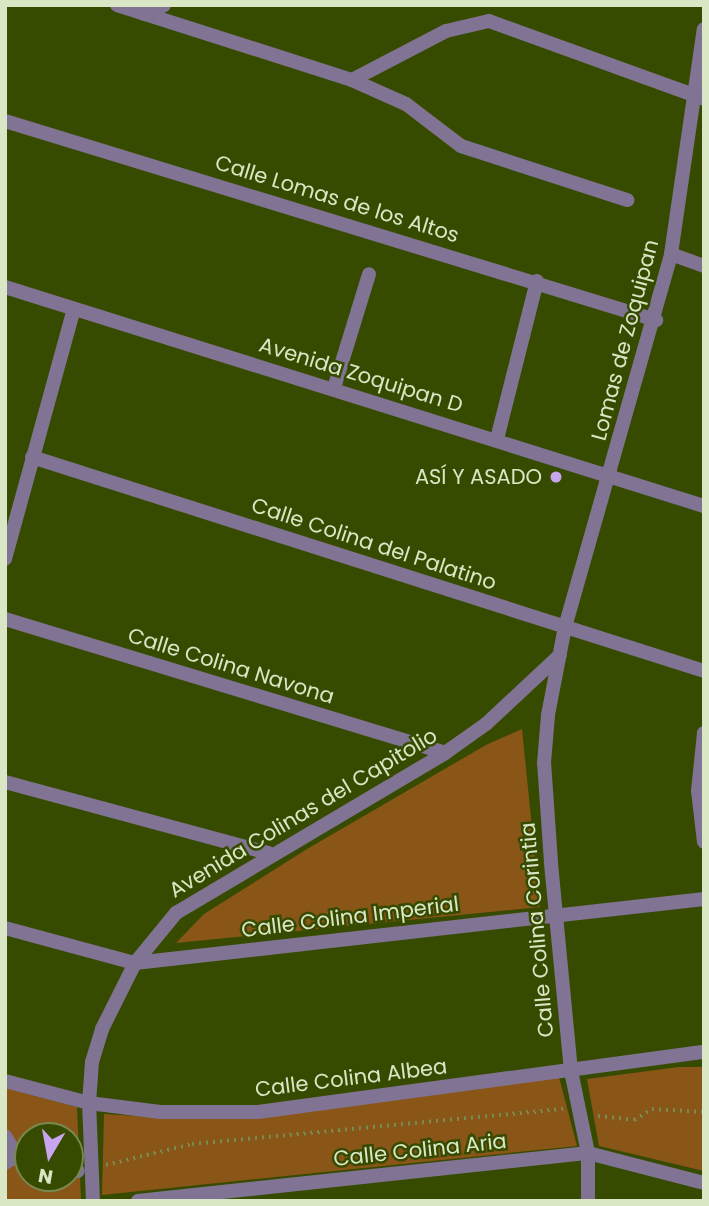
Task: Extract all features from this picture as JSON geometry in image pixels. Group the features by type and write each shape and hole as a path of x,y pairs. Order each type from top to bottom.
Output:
{"street":[{"path":"117,5 352,80 406,104 461,146 627,200"},
{"path":"144,14 164,5"},
{"path":"352,80 446,31 489,22 700,97"},
{"name":"Lomas de Zoquipan","path":"560,655 565,627 656,320 700,97 704,29"},
{"name":"Calle Lomas de los Altos","path":"5,121 537,281 656,320"},
{"path":"671,254 704,266"},
{"path":"334,388 369,274"},
{"path":"497,439 537,281"},
{"name":"Avenida Zoquipan D","path":"5,287 704,506"},
{"path":"5,559 74,309"},
{"name":"Calle Colina del Palatino","path":"32,457 704,671"},
{"name":"Calle Colina Navona","path":"5,619 445,753"},
{"name":"Avenida Colinas del Capitolio","path":"93,1201 89,1103 92,1062 102,1028 135,963 176,913 269,853 445,753 486,724 560,655"},
{"name":"Calle Colina Corintia","path":"560,655 544,763 571,1071 588,1153 589,1201"},
{"path":"704,733 698,791 704,842"},
{"path":"5,782 269,853"},
{"name":"Calle Colina Imperial","path":"5,928 135,963 558,914 704,900"},
{"name":"Calle Colina Albea","path":"5,1081 89,1103 160,1112 258,1112 704,1052"},
{"path":"5,1136 14,1153"},
{"name":"Calle Colina Aria","path":"138,1201 588,1153 704,1183"}],"path":[{"path":"101,1166 192,1144 579,1111 634,1120 652,1110 704,1112"}],"shaded area":[{"path":"522,729 540,907 176,943 204,914 307,849 486,745"},
{"path":"679,1067 704,1067 704,1171 599,1146 587,1079"},
{"path":"559,1077 577,1146 102,1195 104,1114 170,1118"},
{"path":"5,1088 77,1107 78,1122 14,1122 14,1192 81,1192 81,1201 5,1201"}],"place":[{"name":"ASÍ Y ASADO","path":"556,477"}]}
